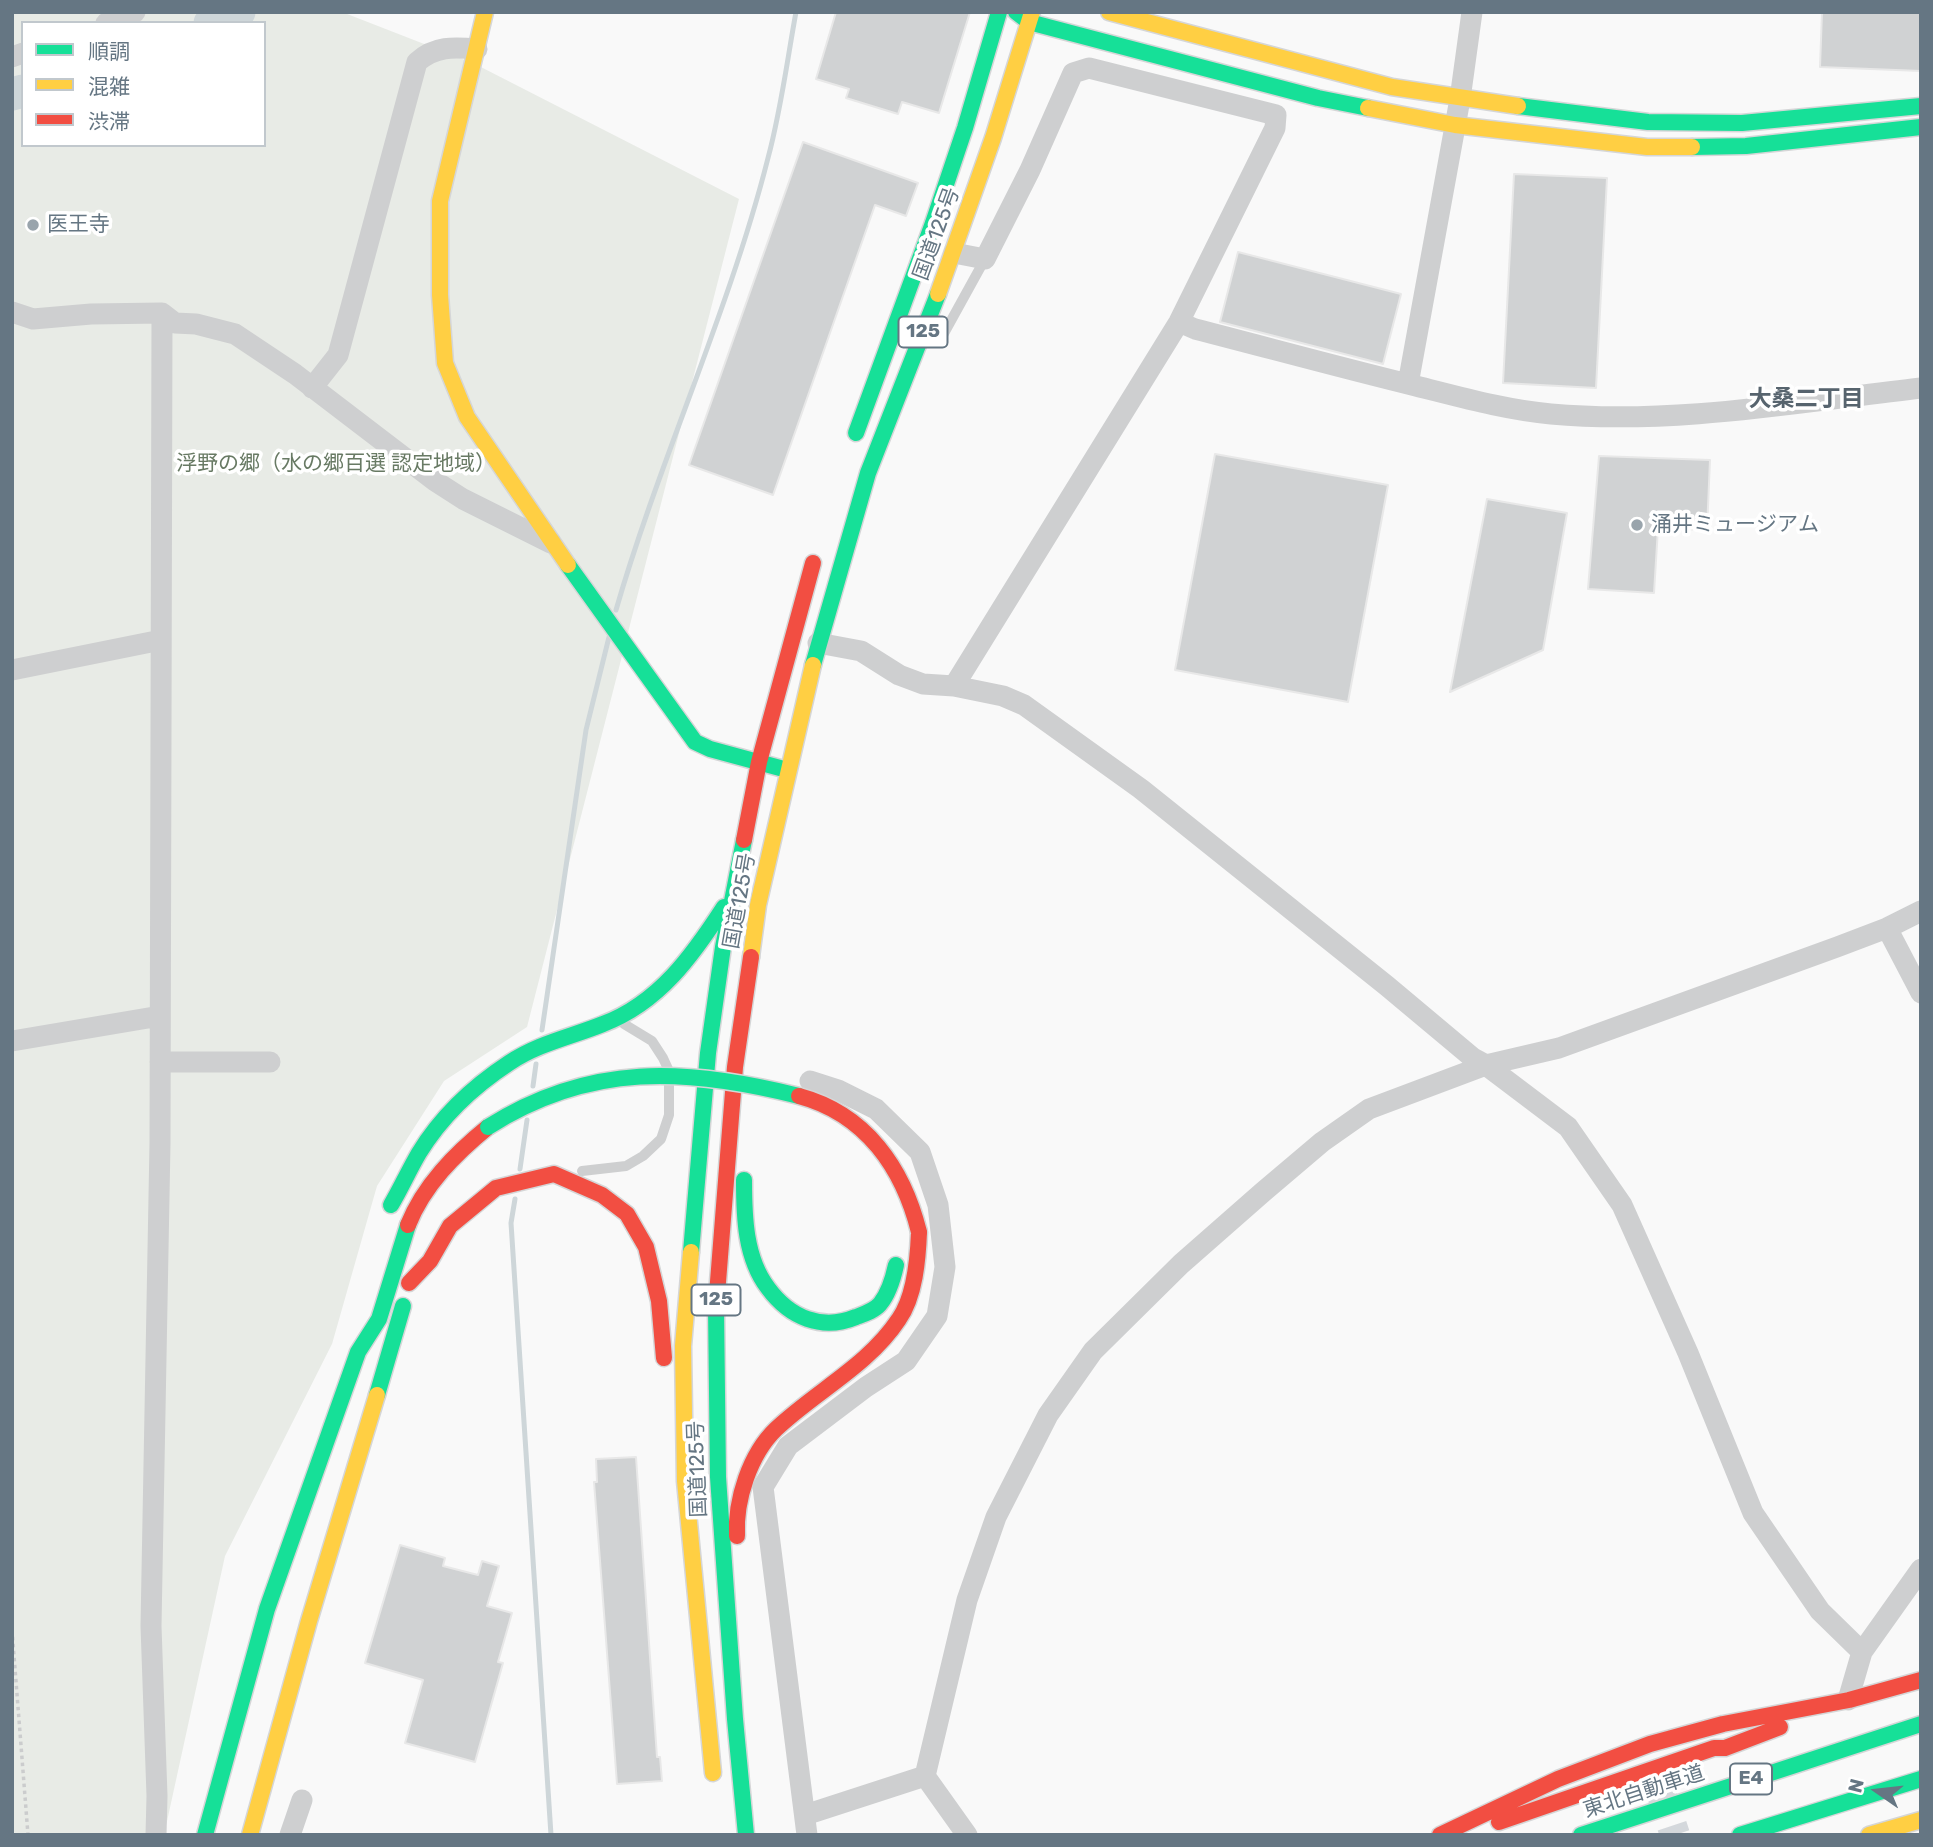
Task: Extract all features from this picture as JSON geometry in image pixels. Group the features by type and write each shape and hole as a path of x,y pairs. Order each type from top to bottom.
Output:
{"main road":[{"path":"485,12 440,201 440,295 444,363 467,417 552,544 610,621 695,743 788,770"},
{"name":"国道125号","path":"853,445 941,199 999,12"},
{"path":"1109,12 1392,88 1648,122 1742,123 1921,106"},
{"path":"1026,16 1318,99 1455,125 1647,147 1746,146 1921,127"},
{"name":"国道125号","path":"746,1835 718,1477 716,1315 730,1114 758,905 818,643 868,473 954,253 1026,16"},
{"name":"国道125号","path":"715,1794 685,1480 683,1346 708,1053 732,895 759,762 796,620 819,545"},
{"path":"385,1222 420,1151 450,1113 489,1076 525,1053 615,1020 661,991 680,972 732,895"},
{"path":"205,1835 267,1609 358,1352 379,1319 406,1232 437,1176 463,1148 505,1114 551,1094 639,1077 696,1076 819,1102 844,1115 872,1137 891,1160 904,1182 919,1232 918,1267 901,1317 874,1351 775,1430 756,1458 746,1482 736,1516 744,1677 735,1719"},
{"path":"655,1094 718,1094 774,1107"},
{"path":"516,1130 555,1111 585,1102"},
{"path":"730,1114 744,1155 744,1209 753,1262 766,1287 793,1314 812,1322 844,1324 876,1308 888,1290 899,1252"},
{"path":"409,1283 430,1261 450,1226 496,1188 554,1174 593,1190 627,1214 646,1247 659,1301 665,1377"},
{"path":"250,1835 417,1250"},
{"path":"358,1352 359,1319"},
{"path":"668,1415 670,1441 685,1480"},
{"path":"1440,1835 1507,1800 1572,1772 1680,1734 1848,1700 1921,1680"},
{"path":"1459,1835 1579,1796 1655,1776 1714,1748 1725,1748 1848,1700"},
{"name":"東北自動車道","path":"1581,1835 1921,1724"},
{"name":"E4","path":"1740,1835 1921,1779"},
{"path":"1869,1835 1921,1821"},
{"path":"1895,1835 1921,1821"}],"street":[{"path":"111,21 135,12"},
{"path":"1408,384 1460,99 1472,12"},
{"path":"312,387 338,355 416,62 427,53 448,46 477,49"},
{"path":"954,253 985,259 1030,170 1073,73 1089,68 1276,115 1275,128 1180,322 954,686"},
{"path":"12,312 33,319 91,314 162,313 174,323 196,324 234,334 312,387 435,481 463,499 552,544"},
{"path":"156,1835 157,1796 150,1626 156,1458 160,1062 162,313"},
{"path":"1180,322 1195,329 1475,401 1549,414 1622,417 1724,411 1921,388"},
{"path":"12,670 161,640"},
{"path":"818,643 861,651 900,675 923,684 954,686 1003,696 1024,705 1141,789 1473,1058 1569,1127 1622,1205 1688,1353 1753,1513 1820,1611 1862,1652"},
{"path":"967,1835 925,1776 967,1600 996,1517 1048,1415 1093,1350 1181,1264 1322,1142 1369,1109 1486,1065 1559,1048 1887,928 1921,911"},
{"path":"1887,928 1921,993"},
{"path":"12,1041 160,1016"},
{"path":"160,1062 270,1062"},
{"path":"735,1067 789,1075 838,1090 876,1109 920,1152 938,1205 946,1267 937,1316 906,1361 866,1387 788,1446 763,1487 806,1825 925,1776"},
{"path":"1848,1700 1862,1652 1921,1569"},
{"path":"290,1835 302,1800"}],"lane":[{"path":"923,332 942,337 985,259"},
{"path":"554,1174 626,1166 643,1156 661,1139 669,1115 669,1070 652,1041 615,1020"}],"path":[{"path":"12,1630 28,1835"}],"green space":[{"name":"浮野の郷（水の郷百選 認定地域）","path":"12,12 342,12 473,63 739,199 527,1027 444,1081 377,1186 332,1344 225,1556 164,1835 12,1835"}],"building":[{"path":"836,12 970,12 939,113 902,102 898,114 846,98 849,89 816,79"},
{"path":"1822,12 1921,12 1921,71 1820,67"},
{"path":"803,142 918,183 906,216 875,205 773,495 689,465"},
{"path":"1514,174 1607,178 1596,388 1503,383"},
{"path":"1238,252 1401,294 1383,364 1220,322"},
{"path":"1215,454 1388,485 1348,702 1175,670"},
{"path":"1599,456 1710,460 1707,530 1658,528 1654,593 1588,589"},
{"path":"1487,499 1567,513 1543,650 1450,692"},
{"path":"636,1457 657,1757 660,1757 662,1781 617,1784 594,1482 597,1482 596,1459"},
{"path":"400,1545 445,1558 443,1566 478,1575 482,1561 499,1566 487,1606 512,1613 498,1662 503,1663 475,1762 405,1743 423,1680 365,1663"}],"waterway":[{"path":"215,21 239,12"},
{"path":"616,610 752,215 777,122 796,12"},
{"path":"12,94 21,92"},
{"path":"542,1030 586,730 609,637"},
{"path":"533,1086 536,1064"},
{"path":"520,1169 527,1120"},
{"path":"515,1199 511,1223 551,1835"}],"tunnel":[{"path":"1658,1783 1675,1835"}],"traffic: fast":[{"path":"856,433 933,223 965,128 999,12"},
{"path":"1016,12 1029,22 1318,98 1368,108"},
{"path":"1518,106 1648,122 1742,123 1921,106"},
{"path":"1692,147 1746,146 1921,127"},
{"path":"813,665 868,473 938,294"},
{"path":"568,565 695,742 710,749 780,768"},
{"path":"691,1252 708,1053 723,947 744,840"},
{"path":"391,1205 428,1140 471,1092 520,1056 603,1024 641,1004 687,960 724,907"},
{"path":"488,1127 526,1106 564,1091 602,1081 640,1077 678,1076 718,1080 799,1096"},
{"path":"744,1180 747,1236 755,1264 768,1288 786,1307 797,1314 819,1322 831,1323 869,1312 878,1306 886,1295 896,1265"},
{"path":"205,1835 267,1609 358,1352 379,1319 408,1225"},
{"path":"377,1395 403,1306"},
{"path":"716,1307 718,1477 746,1835"},
{"path":"1581,1835 1921,1724"},
{"path":"1740,1835 1921,1779"}],"traffic: slow":[{"path":"485,12 440,201 440,295 445,363 467,417 568,565"},
{"path":"938,294 993,138 1032,12"},
{"path":"1109,12 1392,87 1518,106"},
{"path":"1368,108 1455,125 1647,147 1692,147"},
{"path":"751,957 758,905 813,665"},
{"path":"691,1252 683,1346 685,1481 713,1773"},
{"path":"250,1835 309,1621 377,1395"},
{"path":"1869,1835 1921,1820"}],"traffic: jam":[{"path":"744,840 759,762 813,563"},
{"path":"716,1307 735,1067 751,957"},
{"path":"799,1096 823,1104 844,1116 878,1147 903,1186 919,1232"},
{"path":"408,1225 423,1197 442,1171 488,1127"},
{"path":"409,1283 430,1261 450,1226 496,1188 554,1174 602,1195 627,1214 646,1247 659,1301 664,1358"},
{"path":"737,1536 739,1508 746,1478 767,1439 791,1415 872,1351 899,1319 912,1288 919,1232"},
{"path":"1440,1835 1558,1779 1650,1744 1723,1724 1849,1700 1921,1680"},
{"path":"1499,1822 1714,1748 1725,1748 1780,1727"}],"place":[{"name":"医王寺","path":"33,225"},
{"name":"涌井ミュージアム","path":"1637,525"}],"district":[{"name":"大桑二丁目","path":"1806,399"}]}
